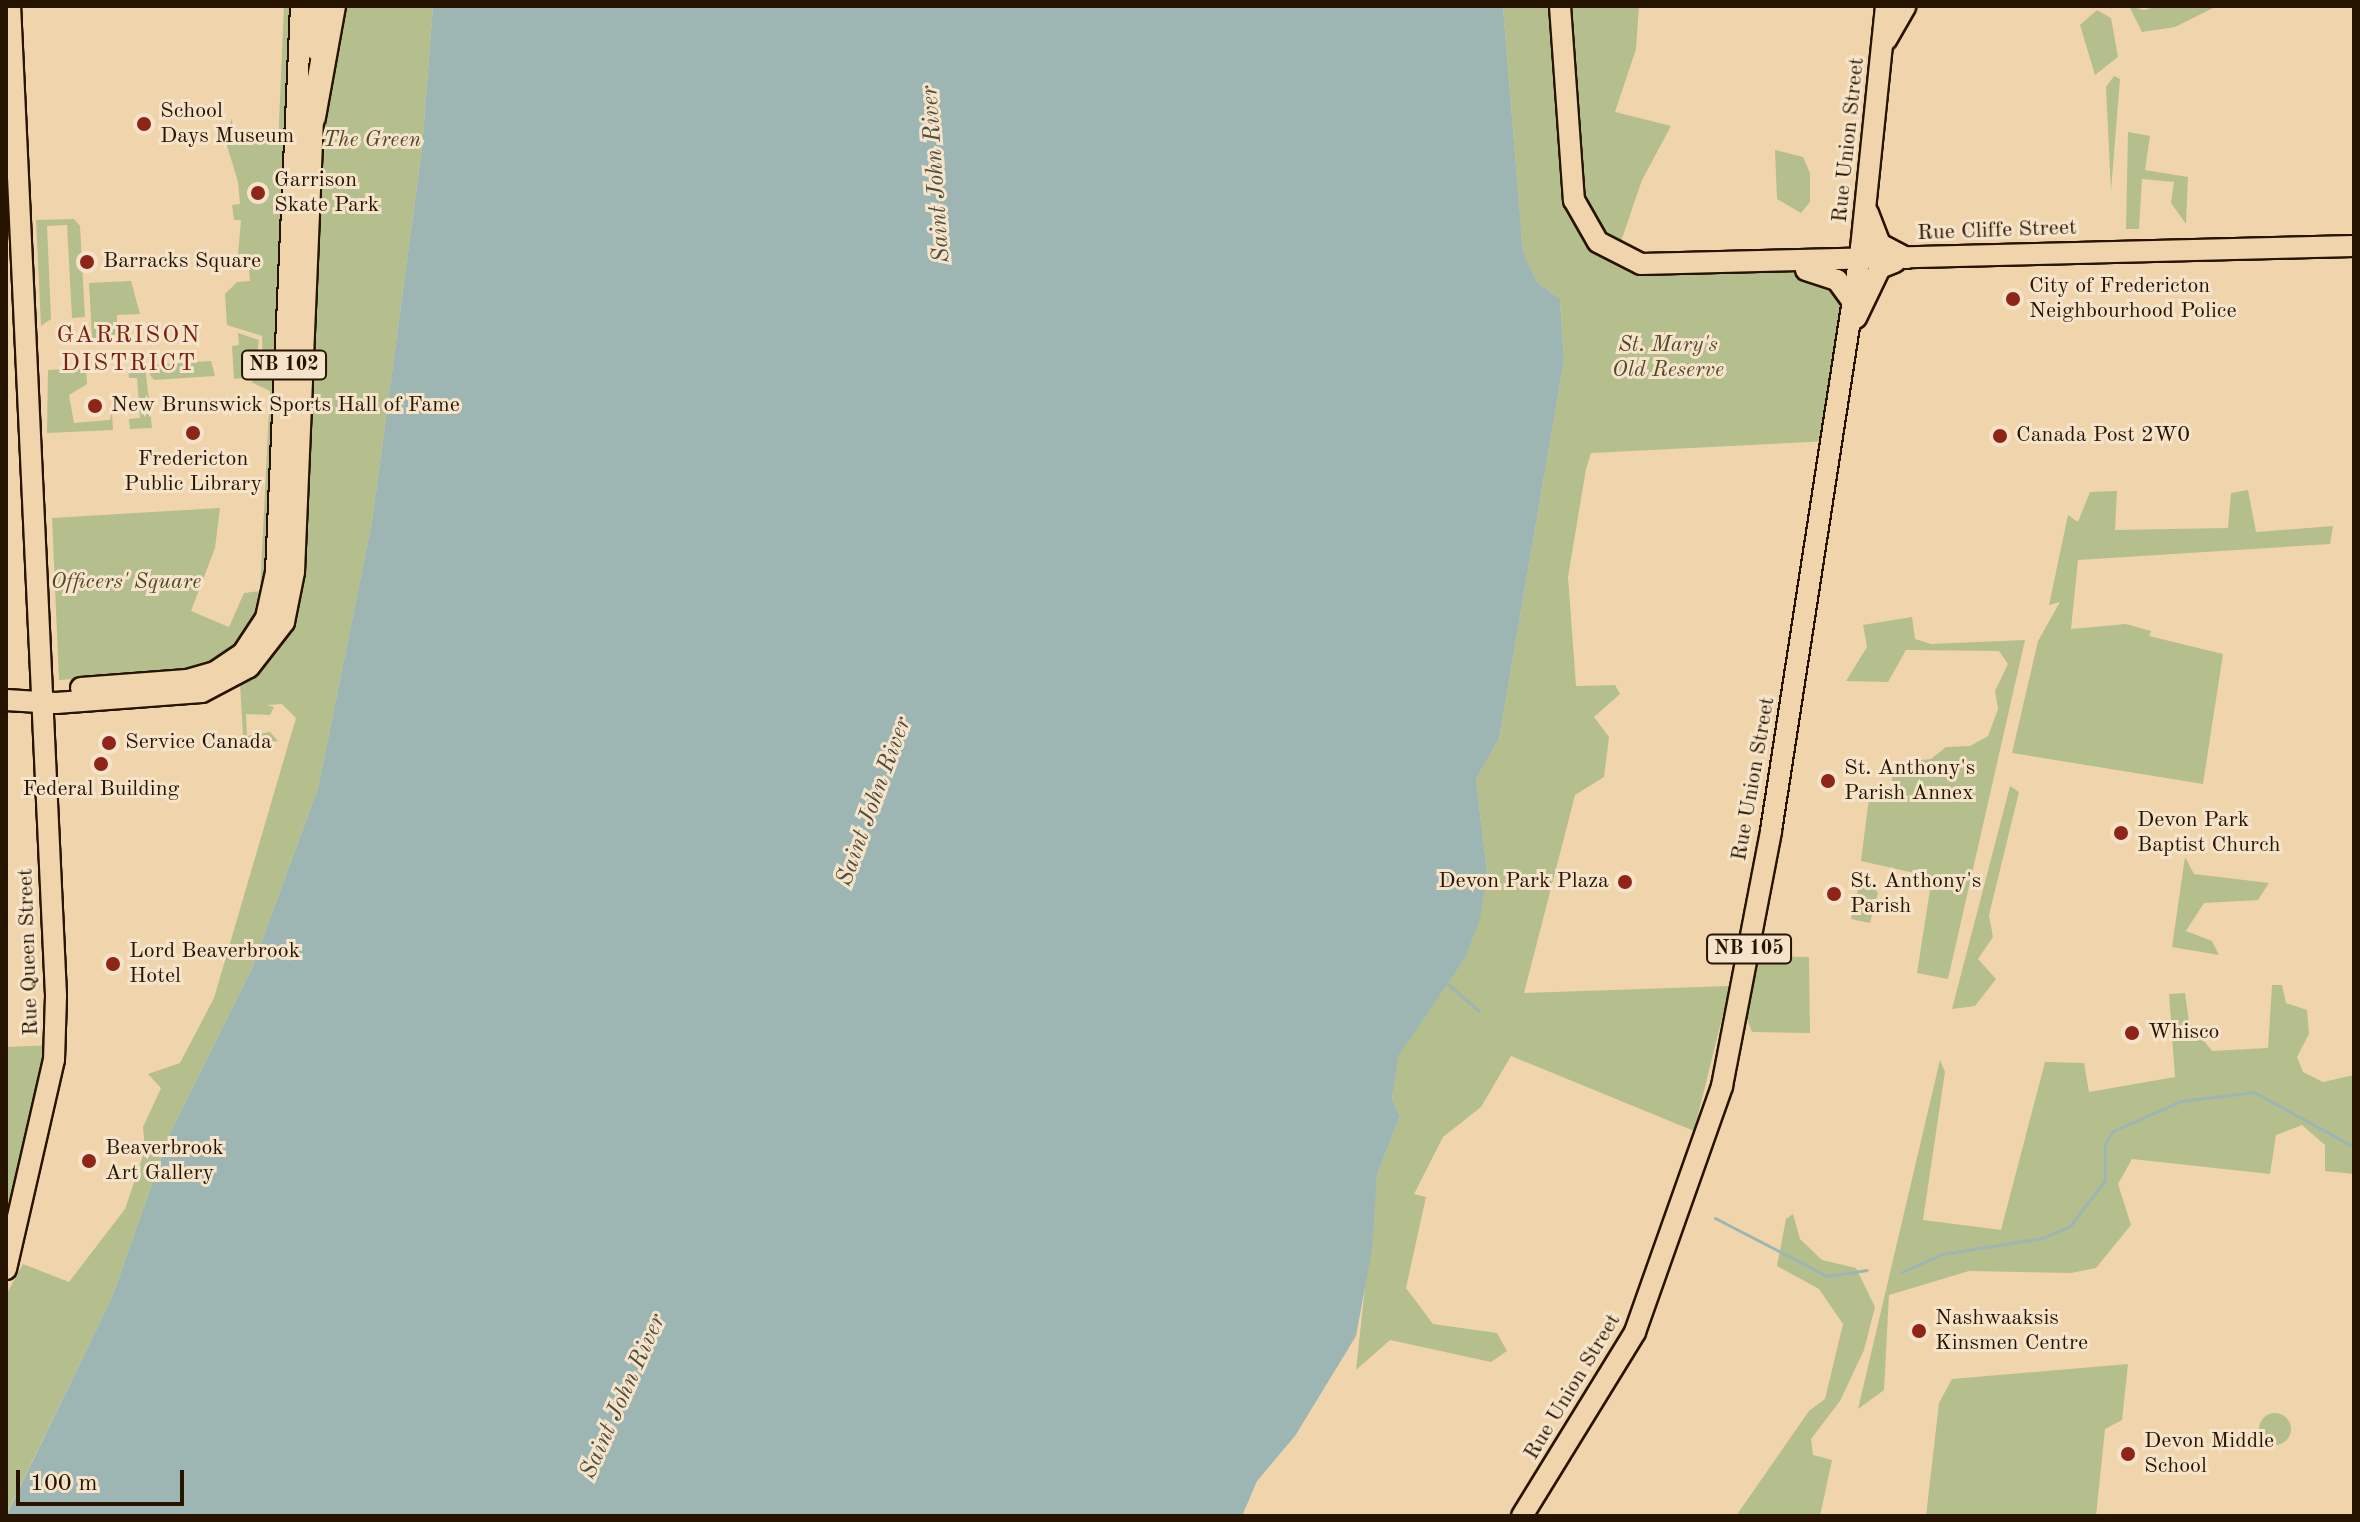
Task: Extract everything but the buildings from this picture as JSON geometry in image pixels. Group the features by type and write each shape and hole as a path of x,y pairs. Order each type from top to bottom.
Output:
{"highway":[{"path":"313,117 333,6"}],"main road":[{"name":"Rue Queen Street","path":"6,1269 55,1045 44,699 10,6"},
{"name":"NB 102","path":"44,699 56,690 202,677 243,653 266,618 276,572 301,6"},
{"name":"NB 102","path":"6,700 75,702 177,697 215,688 249,667 284,622 294,572 318,6"},
{"name":"Rue Cliffe Street","path":"1560,6 1574,200 1598,242 1641,264 1859,262 1906,258 2354,246"},
{"name":"Rue Union Street","path":"1522,1516 1635,1332 1722,1086 1771,831 1859,262 1886,6"},
{"path":"1884,43 1906,6"},
{"path":"1866,207 1880,244 1906,258"},
{"path":"1845,341 1880,268 1906,258"},
{"path":"1775,263 1837,280 1852,301"},
{"path":"46,748 75,702"}],"green space":[{"name":"Officers' Square","path":"284,6 293,6 267,585 255,626 229,654 198,670 59,680 52,518 220,508 215,548 191,611 229,627 244,593 260,591 270,391 251,382 263,374 262,336 227,325 225,294 237,282 250,281 249,269 237,266 241,220 234,220 232,205 240,204 238,182 225,139 232,118 233,140 270,139 278,145"},
{"name":"The Green","path":"340,6 433,6 422,148 372,522 318,788 252,968 170,1133 112,1297 6,1515 6,1295 23,1264 69,1282 125,1209 145,1150 143,1127 161,1088 148,1074 180,1063 214,998 296,718 282,704 267,705 274,707 270,715 246,714 247,736 270,732 278,741 249,743 243,736 240,684 283,640 320,143"},
{"name":"St. Mary's Old Reserve","path":"1503,6 1639,6 1636,49 1615,112 1671,126 1642,180 1616,256 1775,263 1822,273 1852,301 1828,441 1591,453 1586,469 1568,577 1576,686 1615,685 1620,694 1594,717 1609,737 1604,777 1575,795 1524,993 1730,986 1694,1131 1511,1056 1481,1107 1443,1137 1414,1194 1426,1197 1406,1288 1433,1324 1497,1333 1507,1351 1491,1362 1390,1340 1356,1370 1377,1175 1400,1116 1392,1099 1397,1056 1464,960 1487,872 1476,779 1499,739 1564,360 1560,299 1537,282 1523,254"},
{"path":"2129,6 2144,10 2159,6 2217,6 2175,27 2142,32"},
{"path":"2097,10 2111,18 2118,57 2095,75 2080,25"},
{"path":"2114,76 2120,79 2111,191 2106,87"},
{"path":"2128,132 2150,136 2145,170 2188,177 2186,224 2171,203 2174,182 2142,179 2139,229 2126,229"},
{"path":"1775,150 1803,157 1810,173 1810,202 1801,213 1777,199"},
{"path":"74,219 80,226 85,317 72,318 67,225 47,226 51,319 41,326 36,220"},
{"path":"131,281 140,314 117,315 117,335 141,336 92,338 89,283"},
{"path":"238,333 259,340 254,377 234,379 232,346 239,345"},
{"path":"211,361 215,376 154,380 150,375 150,365"},
{"path":"145,365 152,428 130,429 129,419 140,418 137,378 129,378 128,366"},
{"path":"86,368 87,384 69,395 74,423 110,420 112,412 113,430 47,433 48,370"},
{"path":"2248,490 2256,532 2333,526 2330,544 2078,560 2071,629 2126,624 2151,631 2149,636 2223,654 2203,784 2012,753 2038,641 2060,602 2049,605 2068,515 2078,522 2090,492 2117,491 2115,530 2228,528 2231,493"},
{"path":"1912,617 1915,639 1931,644 2025,640 1948,979 1917,973 1932,877 1861,861 1869,798 1891,800 1892,778 1903,762 1931,759 1946,747 1970,746 1988,736 1998,709 1995,691 2008,664 1999,651 1906,650 1888,682 1846,681 1867,647 1863,625"},
{"path":"2010,786 2019,792 1989,915 1993,937 1978,959 1996,979 1975,1006 1952,1009"},
{"path":"2185,857 2194,874 2269,883 2258,900 2204,903 2186,931 2212,941 2219,955 2172,947"},
{"path":"1860,880 1870,881 1878,893 1870,923 1851,919"},
{"path":"1759,956 1809,957 1810,1033 1752,1032 1747,1019"},
{"path":"2272,985 2282,985 2286,1003 2307,1010 2309,1034 2297,1057 2303,1072 2323,1082 2354,1075 2354,1174 2325,1171 2325,1145 2302,1125 2276,1135 2270,1174 2132,1159 2118,1184 2131,1225 2096,1268 2071,1273 1969,1271 1889,1295 1884,1390 1858,1409 1940,1060 1945,1072 1923,1220 2001,1230 2045,1062 2084,1063 2089,1092 2175,1077 2169,994 2185,993 2189,1022 2212,1051 2268,1048"},
{"path":"55,1045 6,1252 6,1047"},
{"path":"1793,1214 1800,1239 1822,1260 1856,1268 1875,1307 1864,1350 1840,1401 1811,1439 1813,1455 1832,1460 1820,1516 1736,1516 1809,1411 1825,1399 1843,1324 1819,1289 1777,1266 1786,1219"},
{"path":"2128,1364 2122,1420 2105,1429 2096,1516 1926,1516 1939,1403 1952,1379"},
{"path":"2275,1413 2286,1418 2291,1429 2286,1440 2275,1445 2264,1440 2259,1429 2264,1418"}],"water":[{"name":"Saint John River","path":"433,6 1503,6 1523,253 1537,282 1560,299 1564,360 1499,739 1476,779 1487,872 1480,919 1464,960 1398,1056 1392,1099 1400,1116 1377,1175 1372,1250 1356,1336 1295,1436 1257,1481 1242,1516 6,1516 112,1297 170,1133 252,968 318,788 372,522 422,148"}],"waterway":[{"path":"1448,984 1479,1011"},
{"path":"1902,1272 1942,1254 2043,1238 2070,1226 2105,1180 2105,1143 2113,1131 2181,1101 2254,1092 2354,1147"},
{"path":"1715,1218 1827,1276 1867,1270"}],"place":[{"name":"School Days Museum","path":"144,124"},
{"name":"Garrison Skate Park","path":"258,193"},
{"name":"Barracks Square","path":"87,262"},
{"name":"City of Fredericton Neighbourhood Police","path":"2013,299"},
{"name":"New Brunswick Sports Hall of Fame","path":"95,406"},
{"name":"Fredericton Public Library","path":"193,433"},
{"name":"Canada Post 2W0","path":"2000,436"},
{"name":"Service Canada","path":"109,743"},
{"name":"Federal Building","path":"101,764"},
{"name":"St. Anthony's Parish Annex","path":"1828,781"},
{"name":"Devon Park Baptist Church","path":"2121,833"},
{"name":"Devon Park Plaza","path":"1625,882"},
{"name":"St. Anthony's Parish","path":"1834,894"},
{"name":"Lord Beaverbrook Hotel","path":"113,964"},
{"name":"Whisco","path":"2132,1033"},
{"name":"Beaverbrook Art Gallery","path":"89,1161"},
{"name":"Nashwaaksis Kinsmen Centre","path":"1919,1331"},
{"name":"Devon Middle School","path":"2128,1454"}],"district":[{"name":"GARRISON DISTRICT","path":"129,351"}]}
